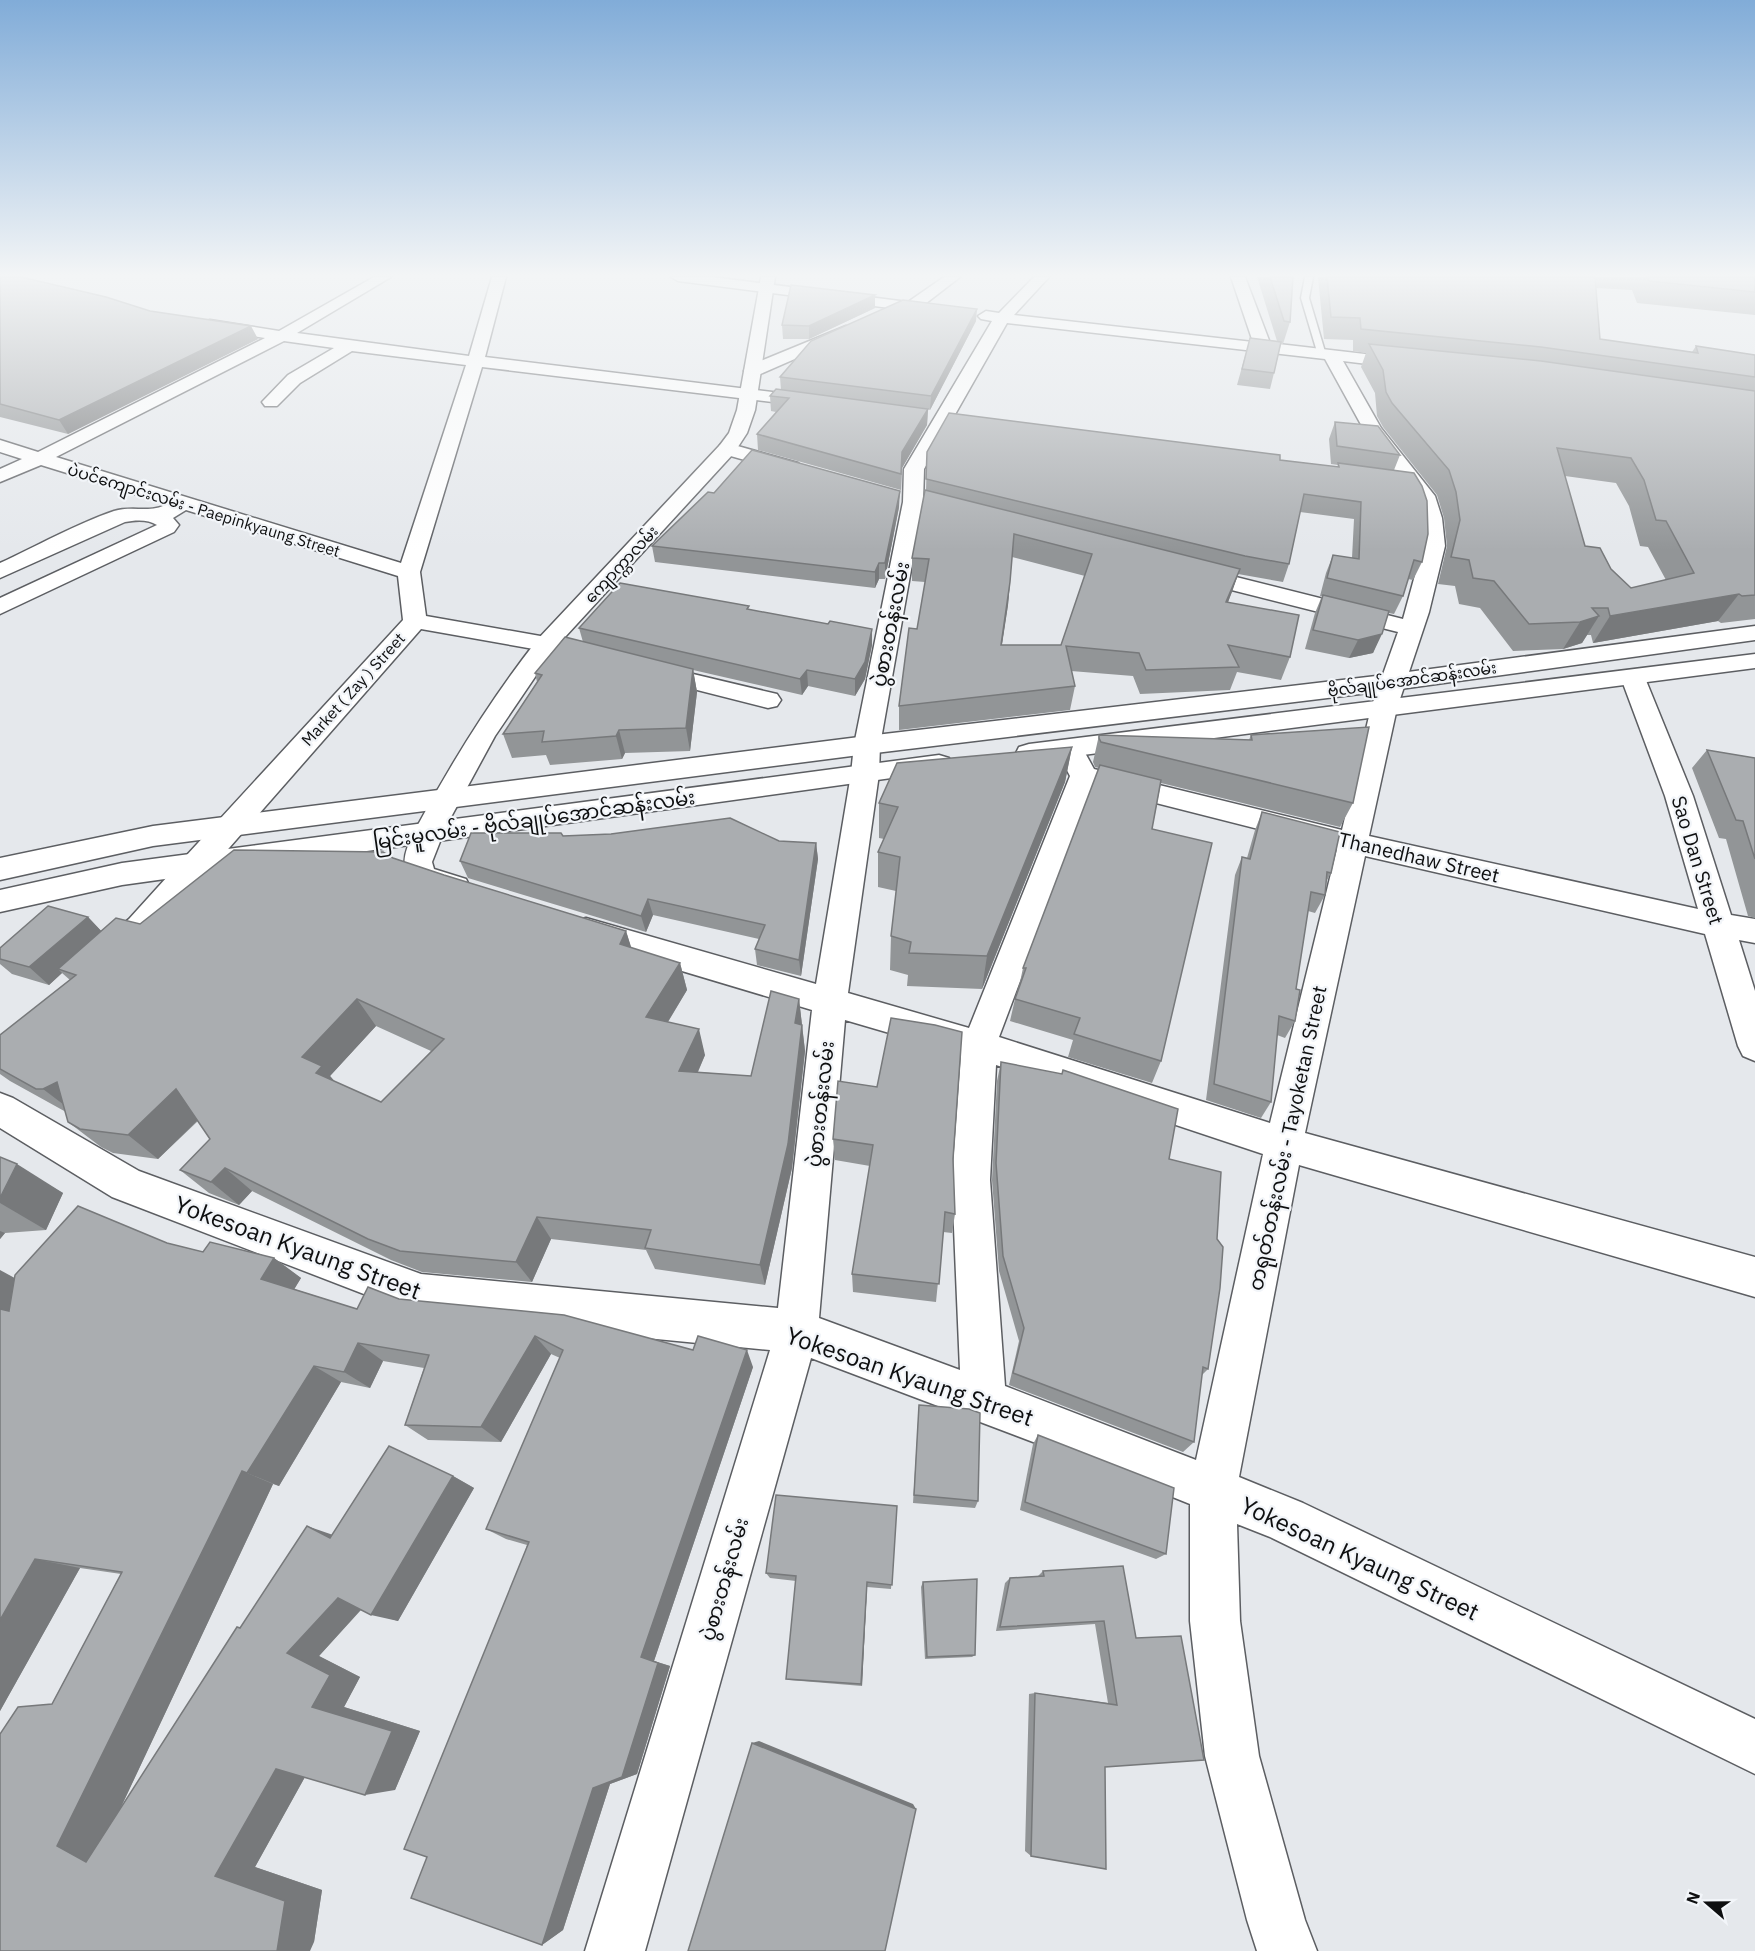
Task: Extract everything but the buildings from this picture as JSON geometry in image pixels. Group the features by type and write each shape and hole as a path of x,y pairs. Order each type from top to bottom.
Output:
{"main road":[{"path":"0,476 218,368"},
{"path":"272,402 294,380 313,368"},
{"name":"Market ( Zay ) Street","path":"96,966 140,927 415,621 409,572 475,368"},
{"path":"537,368 829,404"},
{"path":"752,371 759,368"},
{"name":"ပွဲစားတန်းလမ်း","path":"615,1951 797,1331 830,1000 866,759 914,502 914,469 943,420 959,368"},
{"name":"တရုတ်တန်းလမ်း - Tayoketan Street","path":"1287,1951 1276,1920 1232,1756 1215,1621 1213,1490 1284,1144 1353,843 1388,695 1412,628 1434,546 1432,518 1425,496 1404,482 1334,368"},
{"name":"ကျောက္ကာလမ်း","path":"489,898 421,876 417,862 428,834 483,732 519,678 546,644 727,449 738,433 746,410 752,371"},
{"name":"ပဲပင်ကျောင်းလမ်း - Paepinkyaung Street","path":"0,446 409,572"},
{"path":"727,449 814,474"},
{"path":"160,517 183,503"},
{"path":"0,571 128,513 160,517 169,525 0,607"},
{"path":"1167,566 1412,628"},
{"path":"415,621 546,644 768,700"},
{"name":"ဗိုလ်ချုပ်အောင်ဆန်းလမ်း","path":"1074,748 1755,633"},
{"name":"ဗိုလ်ချုပ်အောင်ဆန်းလမ်း","path":"1388,695 1633,678 1755,661"},
{"name":"Sao Dan Street","path":"1633,678 1678,796 1755,1046"},
{"path":"984,1401 971,1180 979,1045 1074,748 1001,756"},
{"name":"မြင်းမူလမ်း - ဗိုလ်ချုပ်အောင်ဆန်းလမ်း","path":"0,869 153,836 446,798 866,759 1074,748"},
{"name":"Thanedhaw Street","path":"1074,748 1353,843 1718,925 1755,931"},
{"name":"မြင်းမူလမ်း - ဗိုလ်ချုပ်အောင်ဆန်းလမ်း","path":"0,901 122,874 428,834 866,759 967,761"},
{"path":"556,921 979,1045 1284,1144 1755,1277"},
{"name":"Yokesoan Kyaung Street","path":"0,1109 126,1184 421,1295 797,1331 984,1401 1286,1520 1755,1747"}]}
